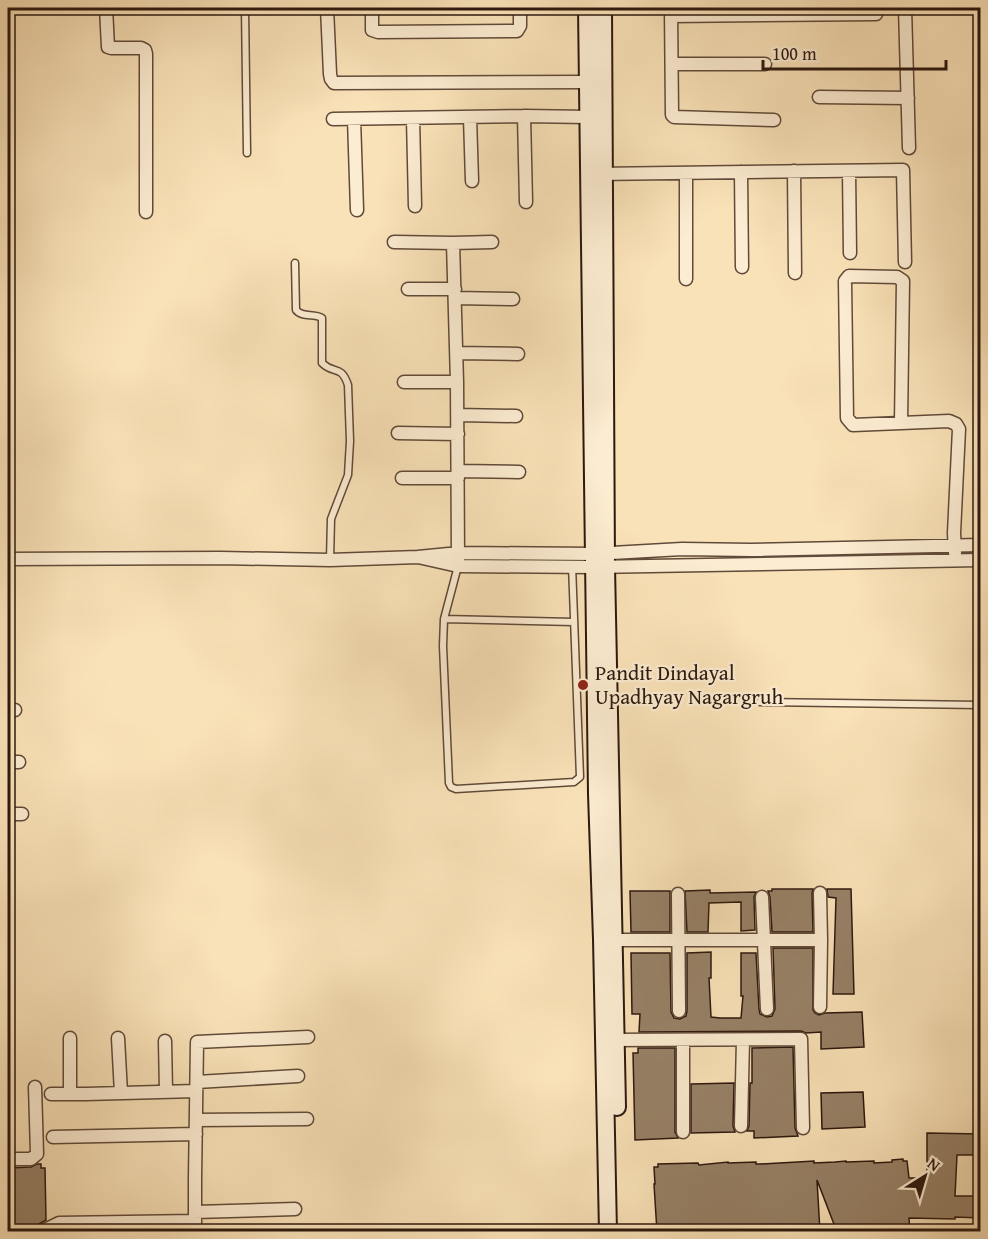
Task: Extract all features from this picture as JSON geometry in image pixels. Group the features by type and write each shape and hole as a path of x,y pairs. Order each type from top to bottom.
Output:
{"street":[{"path":"106,8 108,47 141,48 146,54 146,212"},
{"path":"327,8 330,74 334,83 588,82"},
{"path":"372,8 372,30 378,32 517,31 520,26 520,8"},
{"path":"587,8 588,117 597,174"},
{"path":"603,8 597,174 600,561 597,794 608,940 619,1232"},
{"path":"774,120 674,117 672,115 672,12 876,14 876,8"},
{"path":"905,8 909,148"},
{"path":"672,64 765,64"},
{"path":"819,97 908,98"},
{"path":"524,116 526,202"},
{"path":"470,117 472,181"},
{"path":"333,119 588,117"},
{"path":"354,118 357,210"},
{"path":"413,118 416,206"},
{"path":"597,174 903,170 905,261"},
{"path":"794,171 795,273"},
{"path":"849,171 850,254"},
{"path":"741,172 742,267"},
{"path":"686,173 686,279"},
{"path":"394,242 492,242"},
{"path":"453,243 458,415 458,566"},
{"path":"901,423 903,281 897,277 849,276 845,281 847,418 853,425 901,423 949,421 956,424 958,429 955,561"},
{"path":"408,289 513,299"},
{"path":"457,353 518,354"},
{"path":"404,382 457,382"},
{"path":"458,415 516,416"},
{"path":"398,433 458,434"},
{"path":"402,478 519,472"},
{"path":"600,561 682,549 751,550 981,545"},
{"path":"8,559 330,560 459,553 571,561"},
{"path":"418,557 458,566 571,561 981,560"},
{"path":"8,814 22,814"},
{"path":"820,893 820,1007"},
{"path":"678,894 679,1011"},
{"path":"762,897 767,1009"},
{"path":"608,940 821,940"},
{"path":"195,1221 197,1042 308,1037"},
{"path":"70,1038 70,1094"},
{"path":"118,1038 120,1093"},
{"path":"610,1040 801,1039 803,1128"},
{"path":"608,1232 610,1040"},
{"path":"683,1040 683,1132"},
{"path":"741,1126 743,1040"},
{"path":"165,1041 166,1092"},
{"path":"51,1094 166,1092 196,1086 298,1077"},
{"path":"8,1159 31,1159 37,1154 34,1087"},
{"path":"196,1120 307,1119"},
{"path":"53,1137 196,1134"},
{"path":"40,1232 59,1223 195,1221 295,1209"}],"lane":[{"path":"245,8 248,153"},
{"path":"296,263 296,310 300,314 322,318 322,363 327,368 340,371 348,386 350,441 348,475 331,519 330,560"},
{"path":"458,566 444,618 443,646 449,783 456,789 574,782 580,777 571,561"},
{"path":"444,618 574,622"},
{"path":"760,702 981,705"}],"building":[{"path":"772,889 813,889 813,932 772,932 768,891"},
{"path":"827,889 851,889 854,994 833,994 836,898 828,897"},
{"path":"710,890 710,893 756,892 754,897 755,930 741,931 741,902 709,903 708,932 687,932 685,891"},
{"path":"630,891 670,891 670,932 631,932"},
{"path":"773,948 813,948 813,1010 819,1015 862,1012 864,1047 821,1049 821,1032 639,1032 640,1014 632,1014 631,953 670,953 671,1012 674,1018 680,1019 686,1016 687,1011 687,953 711,952 711,978 709,978 711,1017 741,1018 743,996 741,996 741,953 756,953 760,1014 767,1017 772,1016 775,1009"},
{"path":"793,1047 795,1128 798,1136 754,1138 754,1131 747,1131 750,1083 752,1083 752,1048"},
{"path":"638,1048 675,1048 675,1132 678,1138 635,1140 633,1053 638,1053"},
{"path":"734,1083 733,1126 735,1132 691,1133 691,1084"},
{"path":"863,1092 865,1127 822,1129 821,1093"},
{"path":"927,1133 981,1134 981,1155 957,1155 955,1196 981,1196 981,1218 909,1218 910,1232 837,1232 817,1180 820,1232 657,1232 654,1167 658,1167 658,1164 698,1163 699,1165 756,1162 760,1164 814,1161 814,1163 874,1161 874,1163 903,1159 907,1161 909,1178 927,1178"},
{"path":"37,1164 45,1168 46,1220 37,1225 33,1232 8,1232 8,1168 31,1167"}],"place":[{"name":"Pandit Dindayal Upadhyay Nagargruh","path":"583,685"}]}
